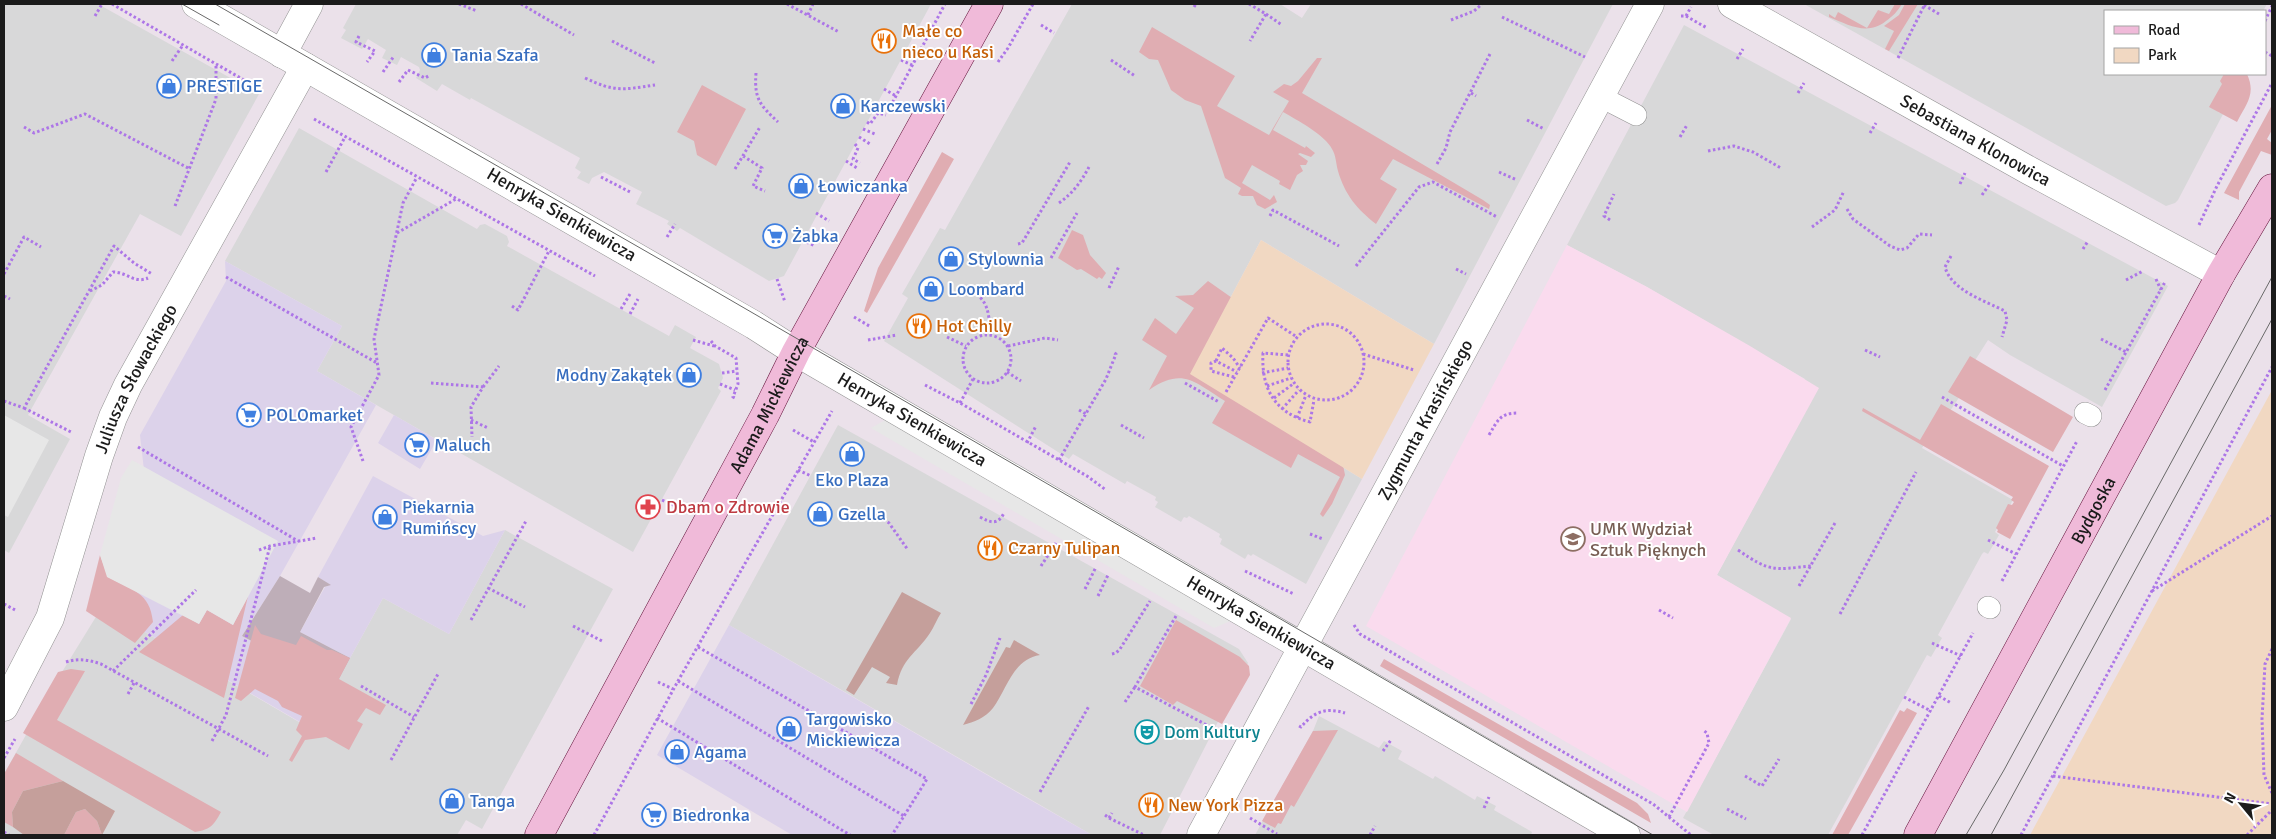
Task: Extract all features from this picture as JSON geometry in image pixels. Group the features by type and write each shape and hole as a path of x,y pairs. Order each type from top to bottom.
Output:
{"street":[{"name":"Henryka Sienkiewicza","path":"196,4 746,320 796,352 1626,835"},
{"path":"282,54 309,4"},
{"name":"Adama Mickiewicza","path":"539,835 722,486 989,4"},
{"name":"Zygmunta Krasińskiego","path":"1201,835 1650,4"},
{"name":"Sebastiana Klonowica","path":"1732,4 2038,175 2221,274"},
{"name":"Juliusza Słowackiego","path":"4,707 50,618 102,448 113,417 128,385 305,67"},
{"name":"Bydgoska","path":"1918,835 2221,274 2272,188"}],"lane":[{"path":"1600,96 1636,114"}],"path":[{"path":"95,16 102,4"},
{"path":"112,4 259,88"},
{"path":"459,4 477,11"},
{"path":"521,4 574,35"},
{"path":"787,4 839,32"},
{"path":"808,15 812,4"},
{"path":"882,121 945,4"},
{"path":"1249,4 1282,25"},
{"path":"1452,20 1474,12 1482,4"},
{"path":"1895,65 1925,4 1939,14"},
{"path":"2266,19 2272,6"},
{"path":"1686,16 1692,7"},
{"path":"1250,41 1266,14"},
{"path":"1502,17 1592,60"},
{"path":"1041,25 1054,33"},
{"path":"359,36 356,42 374,51 367,62"},
{"path":"612,41 655,63"},
{"path":"172,61 183,45"},
{"path":"1737,59 1743,48"},
{"path":"1437,164 1446,148 1450,132 1491,52"},
{"path":"383,72 394,56"},
{"path":"900,60 912,65"},
{"path":"1110,60 1135,76"},
{"path":"175,206 216,99 216,65"},
{"path":"400,82 408,70 425,78 430,76"},
{"path":"756,73 755,90 759,102 778,122"},
{"path":"584,78 607,88 626,89 655,85"},
{"path":"1798,93 1805,82"},
{"path":"2196,228 2272,83"},
{"path":"884,89 896,96"},
{"path":"1471,93 1476,96"},
{"path":"867,122 870,124 878,113 886,115"},
{"path":"24,127 34,133 85,114 190,169"},
{"path":"312,118 417,178 604,280"},
{"path":"1527,120 1553,134"},
{"path":"1870,133 1877,122"},
{"path":"1680,136 1688,125"},
{"path":"736,170 760,127"},
{"path":"867,150 879,128"},
{"path":"863,129 875,134"},
{"path":"326,172 345,137"},
{"path":"859,137 870,144"},
{"path":"854,144 858,148 853,159 860,163"},
{"path":"1708,151 1734,146 1753,152 1781,168"},
{"path":"743,156 762,168 753,186 765,191"},
{"path":"846,162 856,170 863,157"},
{"path":"1018,244 1022,243 1070,162"},
{"path":"1059,203 1075,189 1089,167"},
{"path":"1960,184 1967,171"},
{"path":"1499,172 1517,180"},
{"path":"601,177 632,193"},
{"path":"364,461 351,427 379,375 374,339 403,203 417,178"},
{"path":"1356,266 1419,187 1427,183 1433,182 1488,213"},
{"path":"1982,195 1990,183"},
{"path":"834,184 845,192"},
{"path":"1812,227 1834,210 1844,192"},
{"path":"1610,220 1604,216 1614,194"},
{"path":"397,233 456,199"},
{"path":"1847,209 1853,219 1890,246 1900,250 1907,248 1919,234 1932,235"},
{"path":"1270,216 1273,210 1339,246"},
{"path":"816,213 829,221"},
{"path":"1051,258 1077,213"},
{"path":"666,239 675,224"},
{"path":"4,274 24,237 41,247"},
{"path":"2083,249 2089,238"},
{"path":"802,240 816,247"},
{"path":"24,408 114,246 134,263 154,276 142,280 132,279 120,272 113,272 102,285 89,292"},
{"path":"512,306 518,310 549,251"},
{"path":"1951,256 1945,267 1947,276 1960,287 2005,311 2007,320 2002,337"},
{"path":"1109,288 1119,266"},
{"path":"2126,280 2147,269"},
{"path":"225,276 378,363"},
{"path":"1862,835 1989,608 2088,414 2126,352 2167,277"},
{"path":"777,279 784,302 791,306"},
{"path":"621,289 647,303"},
{"path":"968,289 983,299 987,306 991,335"},
{"path":"621,309 630,294"},
{"path":"784,302 789,294"},
{"path":"4,296 10,299"},
{"path":"630,314 638,299"},
{"path":"854,317 871,327"},
{"path":"1226,392 1268,318 1297,337"},
{"path":"1318,324 1342,327 1352,334 1364,354 1362,374 1352,391 1340,398 1328,401 1314,400 1299,390 1293,384 1288,368 1290,346 1297,337 1306,329 1318,324"},
{"path":"982,334 991,335 999,337 1008,346 1011,358 1007,372 995,382 988,383 973,379 963,366 962,358 966,346 975,338 982,334"},
{"path":"868,340 897,335"},
{"path":"948,337 966,346"},
{"path":"1008,346 1046,338 1058,340"},
{"path":"709,339 715,346"},
{"path":"2101,339 2126,352"},
{"path":"693,340 715,346 736,358 738,384 733,397"},
{"path":"1234,377 1211,371 1210,363 1216,360 1222,348 1233,358 1238,370"},
{"path":"1865,350 1880,357"},
{"path":"1059,460 1086,414 1116,354 1113,352"},
{"path":"1288,355 1262,353 1262,373 1266,386 1282,409 1297,418 1310,422 1314,400"},
{"path":"1364,354 1417,372"},
{"path":"1216,360 1238,370"},
{"path":"472,437 471,407 499,366"},
{"path":"2021,835 2272,367"},
{"path":"1262,373 1288,368"},
{"path":"722,373 737,372"},
{"path":"1007,372 1021,381"},
{"path":"1266,386 1291,378"},
{"path":"960,403 973,379"},
{"path":"917,381 960,403 1087,476 1110,494"},
{"path":"432,383 483,387"},
{"path":"1185,383 1219,402"},
{"path":"720,384 735,390"},
{"path":"1274,398 1293,384"},
{"path":"1282,409 1299,390"},
{"path":"1297,418 1306,395"},
{"path":"1942,397 2063,466"},
{"path":"4,401 24,408 102,448"},
{"path":"594,835 657,718 835,406"},
{"path":"1079,410 1086,414"},
{"path":"1489,435 1500,418 1507,413 1518,413"},
{"path":"471,420 488,428"},
{"path":"1121,425 1144,438"},
{"path":"1027,443 1036,426"},
{"path":"800,434 814,442"},
{"path":"137,446 298,541"},
{"path":"798,470 810,476"},
{"path":"1840,614 1916,472"},
{"path":"662,500 675,506"},
{"path":"867,508 889,523 908,550"},
{"path":"980,518 992,523 1001,519 1005,512"},
{"path":"2151,592 2272,516"},
{"path":"471,620 526,521"},
{"path":"1800,586 1835,523"},
{"path":"259,550 270,546 317,538"},
{"path":"1988,540 2016,554"},
{"path":"1042,566 1057,543"},
{"path":"212,741 226,715 270,546"},
{"path":"1738,550 1758,563 1770,568 1811,566"},
{"path":"1085,589 1096,567"},
{"path":"1098,596 1108,575"},
{"path":"488,588 526,607"},
{"path":"113,671 196,590"},
{"path":"1112,654 1120,649 1150,601"},
{"path":"1659,610 1673,618"},
{"path":"1125,702 1176,616"},
{"path":"1354,624 1360,634 1653,804 1691,835"},
{"path":"573,626 602,641"},
{"path":"970,704 986,675 1000,638"},
{"path":"1932,643 1961,656"},
{"path":"698,647 927,779 892,835"},
{"path":"2272,650 2265,664 2262,719 2264,775 2272,793"},
{"path":"61,664 74,660 87,660 113,671 268,756"},
{"path":"391,760 438,674"},
{"path":"678,681 904,816"},
{"path":"128,694 134,683"},
{"path":"361,686 414,717"},
{"path":"1135,687 1223,734"},
{"path":"1904,696 1931,711"},
{"path":"1040,792 1089,706"},
{"path":"1301,727 1311,716 1319,711 1343,712"},
{"path":"657,718 850,835"},
{"path":"1669,817 1709,743 1707,733 1703,730"},
{"path":"1383,751 1391,740"},
{"path":"1745,776 1762,786 1778,760"},
{"path":"2052,776 2272,804"},
{"path":"1484,808 1489,797"},
{"path":"1726,809 1746,819"},
{"path":"2247,835 2272,810"},
{"path":"1109,818 1112,813"},
{"path":"1105,815 1144,835"},
{"path":"1250,818 1277,834"},
{"path":"1370,835 1375,826"},
{"path":"4,832 9,835"}],"shaded area":[{"path":"4,4 98,4 259,94 181,236 140,214 28,415 70,439 9,553 4,550"},
{"path":"356,4 931,4 784,276 769,281 680,228 677,231 667,224 669,221 636,204 642,192 604,172 592,178 589,184 577,178 581,172 575,168 580,158 442,84 437,91 416,78 420,70 419,67 401,57 397,65 382,58 386,50 368,39 362,49 341,38 346,30 343,28"},
{"path":"1072,4 1280,4 1302,18 1311,4 1613,4 1434,344 1261,240 1190,374 1362,479 1306,584 1253,554 1251,556 1248,554 1245,559 1220,544 1222,539 1219,537 1220,534 1189,516 1187,518 1184,517 1181,522 1155,507 1158,502 1155,500 1156,497 1127,481 1125,484 1073,454 1069,459 884,341 908,298 902,294 940,228 945,230"},
{"path":"1804,4 2267,4 2264,10 2104,10 2104,75 2226,75 2218,112 2223,114 2178,200 2166,206"},
{"path":"1895,4 1902,4 1897,12 1888,19 1872,28 1867,28 1878,10 1889,14"},
{"path":"1905,4 1918,4 1889,51 1885,49 1894,31 1884,26 1899,15"},
{"path":"1838,12 1867,28 1858,28 1844,23 1829,17 1829,14 1835,18"},
{"path":"1684,25 2168,286 2102,407 2010,355 1988,340 1955,392 1960,396 1950,411 1945,408 1922,448 2013,500 1995,532 1999,535 1988,554 1984,552 1982,554 1938,635 1942,638 1931,657 1927,655 1828,835 1714,835 1683,818 1791,619 1717,575 1781,456 1805,379 1647,287 1567,245"},
{"path":"1152,27 1235,76 1217,106 1269,135 1289,101 1273,92 1284,84 1291,86 1298,81 1317,58 1322,58 1302,93 1483,200 1490,205 1489,209 1393,159 1380,179 1397,189 1376,224 1357,207 1348,194 1341,180 1332,149 1328,144 1310,128 1283,112 1273,130 1305,148 1306,146 1315,153 1311,157 1298,154 1308,161 1306,165 1300,165 1303,171 1297,175 1290,190 1279,184 1280,181 1252,165 1242,183 1270,200 1274,195 1277,202 1265,209 1257,205 1253,196 1238,194 1241,188 1225,178 1201,106 1185,100 1171,90 1158,60 1149,59 1139,52"},
{"path":"2223,75 2247,75 2250,81 2249,98 2237,122 2209,107 2222,84 2220,81"},
{"path":"702,85 746,109 716,166 697,155 694,141 677,132"},
{"path":"2272,105 2272,130 2267,139 2272,143 2272,155 2261,151 2239,192 2239,200 2224,193"},
{"path":"299,128 477,229 480,225 485,224 507,236 509,242 507,246 669,336 675,325 696,337 690,348 719,364 723,378 718,388 721,391 633,552 317,371 342,326 225,261"},
{"path":"942,152 954,159 867,313 864,311 878,268"},
{"path":"1072,230 1083,235 1090,255 1106,273 1102,279 1099,277 1097,279 1081,269 1077,270 1058,258"},
{"name":"UMK Wydział Sztuk Pięknych","path":"1567,245 1647,287 1819,388 1717,575 1791,618 1687,812 1366,626"},
{"path":"225,261 342,326 317,371 376,405 280,576 242,636 336,684 312,729 102,607 150,523 140,435 226,281"},
{"path":"1208,281 1262,319 1341,455 1345,475 1332,504 1323,517 1320,514 1340,477 1298,454 1291,468 1212,423 1225,401 1196,383 1180,378 1171,379 1149,390 1167,356 1142,340 1155,318 1176,334 1194,308 1175,296 1193,295"},
{"path":"1970,356 2073,417 2053,452 1948,392"},
{"path":"1941,404 2049,466 2010,539 1997,532 1996,528 2008,504 2012,505 2014,502 2011,500 2013,497 1862,411 1863,408 1920,440"},
{"path":"903,410 1252,612 1214,628 871,428"},
{"path":"4,415 49,440 8,517 4,515"},
{"path":"394,415 437,440 420,469 378,443"},
{"path":"838,425 1239,649 1248,663 1160,835 1092,835 729,625"},
{"path":"132,460 278,541 233,625 207,610 199,624 107,577 100,555 121,478"},
{"path":"373,476 483,536 505,530 449,634 383,598 350,658 300,632 325,587 330,585 318,577"},
{"path":"505,530 613,589 482,829 466,820 457,835 4,835 4,774 54,685 102,607 311,729 383,598 449,634"},
{"path":"100,555 108,577 138,593 148,604 153,622 135,643 86,611"},
{"path":"280,576 310,593 318,577 331,585 324,587 300,632 350,658 336,684 242,636"},
{"path":"902,592 941,613 930,633 902,668 897,685 886,683 890,677 872,667 854,695 846,690"},
{"path":"248,596 224,698 139,652 183,615 199,624 207,610 233,625"},
{"path":"1176,620 1240,657 1249,666 1250,675 1222,724 1177,701 1173,705 1140,686"},
{"path":"255,625 261,634 296,645 301,636 327,650 332,650 350,658 339,679 386,705 380,715 366,708 357,721 363,724 349,750 326,737 305,740 292,762 289,760 302,736 296,730 302,716 282,707 278,701 255,689 241,701 235,698"},
{"name":"Targowisko Mickiewicza","path":"729,625 1092,835 792,835 657,755"},
{"path":"1014,640 1040,655 1023,662 990,711 979,719 963,725 1006,647 1010,648"},
{"path":"1384,659 1637,803 1648,814 1651,823 1380,666"},
{"path":"71,669 85,671 57,720 221,812 211,826 195,832 23,733 58,672"},
{"path":"1907,708 1917,713 1848,835 1832,835 1900,710 1904,712"},
{"path":"1319,716 1379,748 1384,741 1402,751 1398,759 1433,779 1435,776 1475,800 1477,796 1496,806 1494,810 1532,832 1531,835 1255,835 1313,731"},
{"path":"1338,730 1294,807 1291,805 1281,824 1278,823 1275,828 1262,821 1313,731"},
{"path":"16,753 63,781 23,791 12,812 13,827 4,822 4,774"},
{"path":"63,781 115,811 102,835 97,821 85,809 76,812 64,835 24,835 13,827 12,812 23,791"},
{"path":"85,809 97,821 102,835 64,835 76,812"}],"green space":[{"path":"1261,240 1434,344 1362,479 1190,374"},
{"path":"2272,390 2272,835 2030,835"}],"tram line":[{"path":"182,4 219,25"},
{"path":"215,4 689,276 1653,835"},
{"path":"1966,835 2004,770 2272,277"},
{"path":"1991,835 2272,319"}],"place":[{"name":"Małe co nieco u Kasi","path":"884,41"},
{"name":"Tania Szafa","path":"434,55"},
{"name":"PRESTIGE","path":"169,86"},
{"name":"Karczewski","path":"843,106"},
{"name":"Łowiczanka","path":"801,186"},
{"name":"Żabka","path":"775,236"},
{"name":"Stylownia","path":"951,259"},
{"name":"Loombard","path":"931,289"},
{"name":"Hot Chilly","path":"919,326"},
{"name":"Modny Zakątek","path":"689,375"},
{"name":"POLOmarket","path":"249,415"},
{"name":"Maluch","path":"417,445"},
{"name":"Eko Plaza","path":"852,454"},
{"name":"Dbam o Zdrowie","path":"648,507"},
{"name":"Gzella","path":"820,514"},
{"name":"Piekarnia Rumińscy","path":"385,517"},
{"name":"UMK Wydział Sztuk Pięknych","path":"1573,539"},
{"name":"Czarny Tulipan","path":"990,548"},
{"name":"Targowisko Mickiewicza","path":"789,729"},
{"name":"Dom Kultury","path":"1147,732"},
{"name":"Agama","path":"677,752"},
{"name":"Tanga","path":"452,801"},
{"name":"New York Pizza","path":"1151,805"},
{"name":"Biedronka","path":"654,815"}]}
